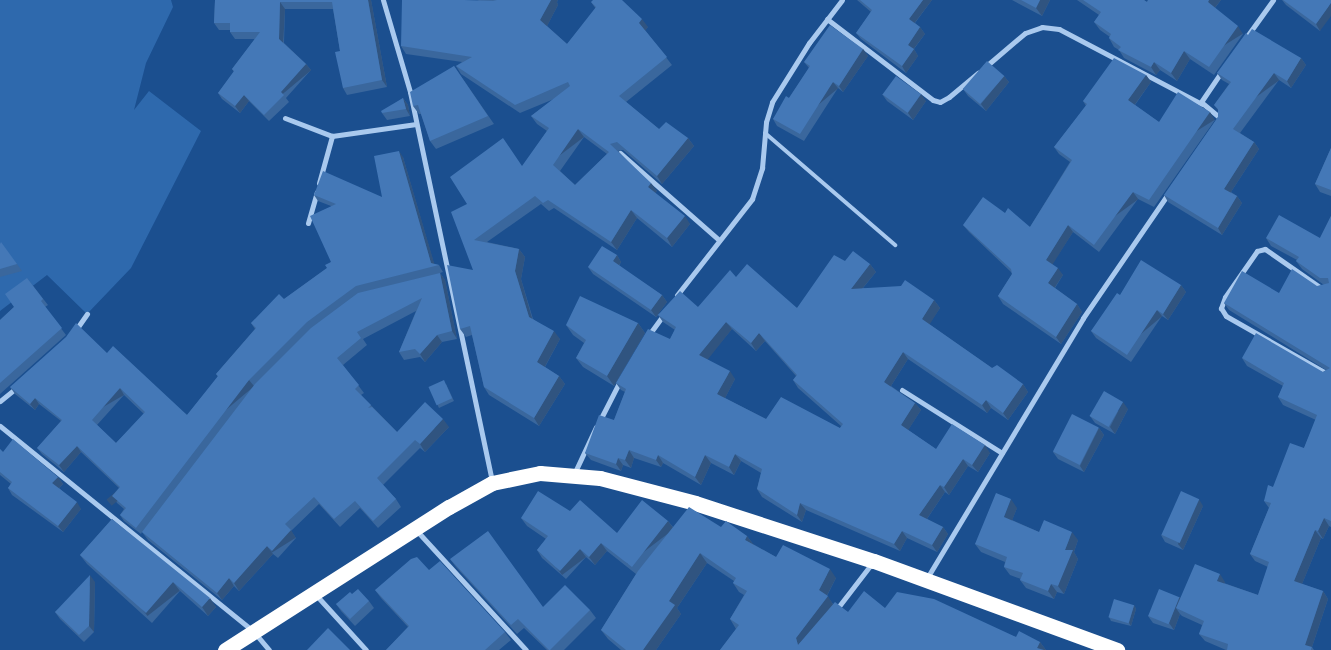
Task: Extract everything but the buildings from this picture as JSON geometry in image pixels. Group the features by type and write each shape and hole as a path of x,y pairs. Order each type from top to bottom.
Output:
{"highway":[{"path":"225,650 414,529 492,483 540,473 574,475 693,506 874,562 1117,650"}],"street":[{"path":"383,0 416,124 492,483"},
{"path":"672,302 752,199 758,187 765,133 772,102 842,0"},
{"path":"1240,46 1272,0"},
{"path":"827,20 933,100 940,102 949,98 1026,33 1042,27 1059,29 1202,104 1220,117 1214,128"},
{"path":"1202,104 1229,62"},
{"path":"285,118 332,136 416,124"},
{"path":"308,223 332,136"},
{"path":"620,153 719,240"},
{"path":"926,581 1083,318 1172,189"},
{"path":"1331,289 1324,290 1265,249 1257,251 1224,297 1221,308 1226,316 1331,376"},
{"path":"440,276 448,274"},
{"path":"644,342 666,310"},
{"path":"68,340 87,314"},
{"path":"574,475 624,375"},
{"path":"0,401 23,382"},
{"path":"902,390 1002,453"},
{"path":"0,426 254,632 269,650"},
{"path":"414,529 526,650"},
{"path":"142,540 148,532"},
{"path":"834,613 874,562"},
{"path":"315,593 366,650"}],"lane":[{"path":"765,133 895,246"}],"shaded area":[{"path":"0,0 171,0 173,7 146,63 134,110 149,91 201,131 131,268 87,314 47,275 0,311"}]}
